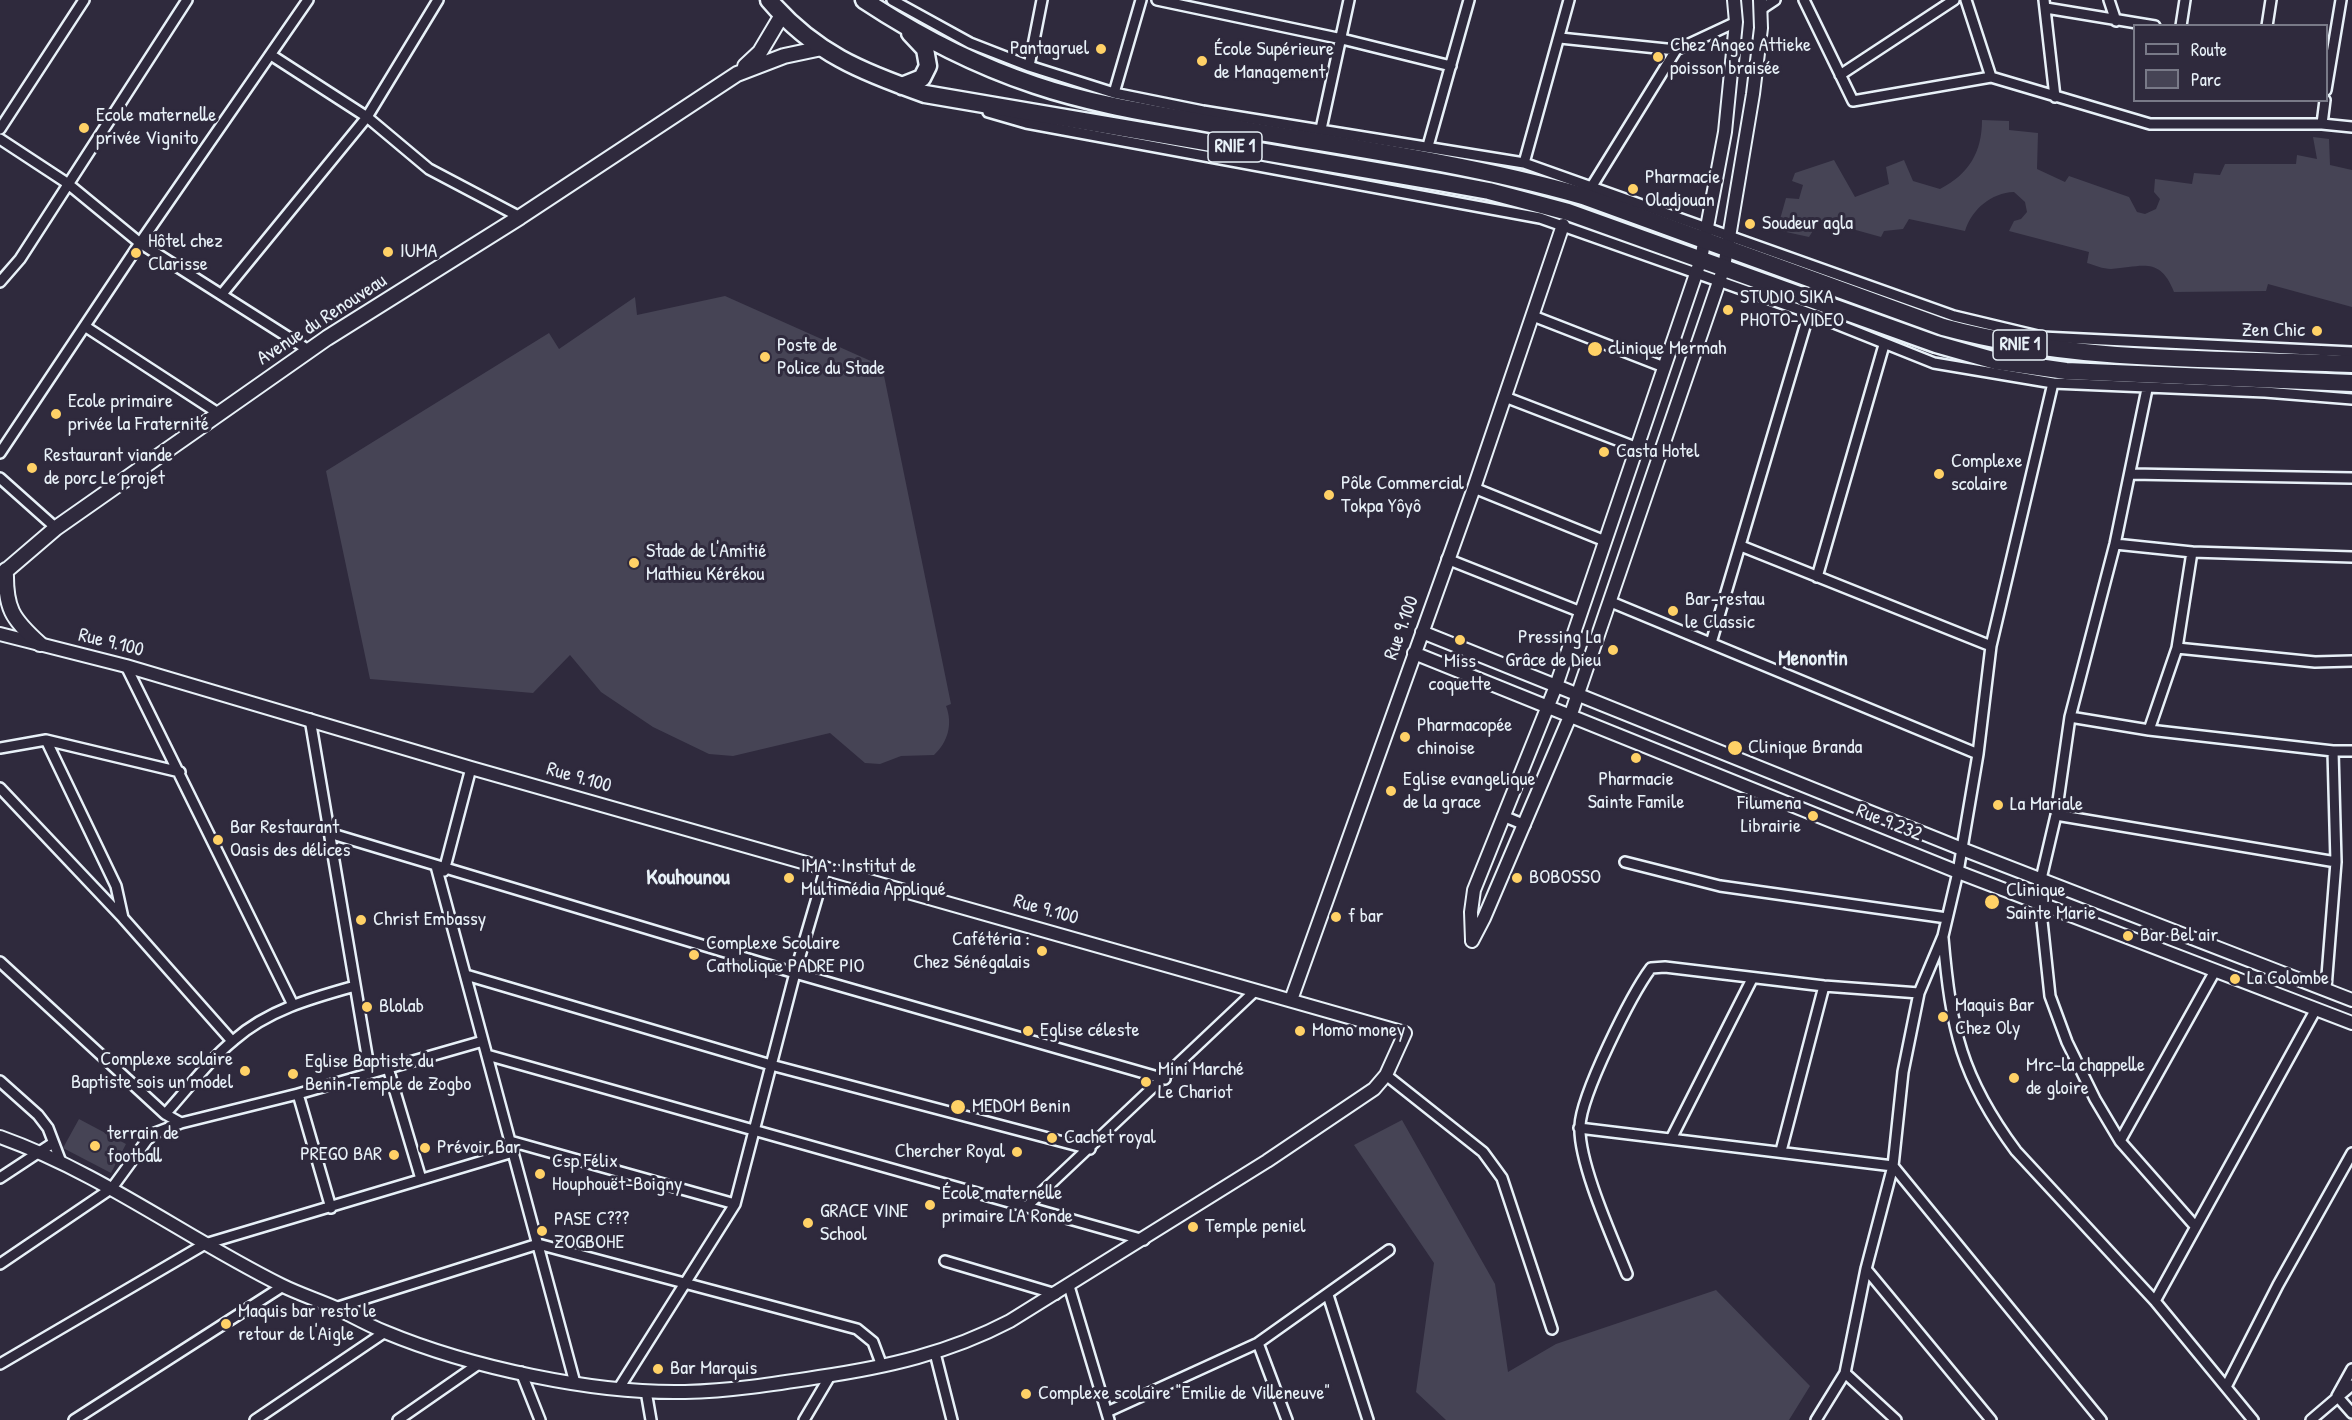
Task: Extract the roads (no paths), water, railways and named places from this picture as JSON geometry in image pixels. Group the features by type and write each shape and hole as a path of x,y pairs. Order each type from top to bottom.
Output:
{"highway":[{"name":"RNIE 1","path":"769,0 786,8 822,48 851,67 925,94 1489,191 1568,212 1699,266 1996,362 2066,370 2352,383"},
{"name":"RNIE 1","path":"864,0 904,27 1004,73 1072,97 1110,106 1508,176 1705,233 1943,327 2002,342 2067,352 2352,364"},
{"path":"902,86 921,78 928,66 925,49 904,27"}],"main road":[{"name":"Avenue du Renouveau","path":"3,573 56,528 218,413 737,74 760,52 786,8"},
{"name":"Avenue du Renouveau","path":"737,74 784,56 822,48"},
{"path":"3,573 11,614 19,625 40,644"}],"street":[{"path":"0,129 84,0"},
{"path":"0,282 20,259 187,0"},
{"path":"0,453 140,243 308,0"},
{"path":"222,294 367,117 438,0"},
{"path":"892,0 970,43 1029,66 1114,93 1524,164 1592,186 1705,233"},
{"path":"1029,66 1042,0"},
{"path":"1114,93 1141,0"},
{"path":"1157,0 1342,39 1451,66"},
{"path":"1321,129 1349,0"},
{"path":"1428,146 1469,0"},
{"path":"1524,164 1569,0"},
{"path":"1734,0 1736,22 1725,132 1699,266 1635,447 1556,686 1474,890 1471,912 1472,941 1525,825 1571,714 1722,274 1753,94 1760,5 1775,0"},
{"path":"1804,0 1852,101 1991,78 2150,124 2322,124 2352,127"},
{"path":"1840,75 1954,0"},
{"path":"1966,0 1991,78"},
{"path":"2109,0 2116,21"},
{"path":"2181,24 2185,0"},
{"path":"2267,24 2271,0"},
{"path":"2328,63 2330,36 2341,0"},
{"path":"2055,97 2045,4 2116,21 2140,24"},
{"path":"1560,38 1676,50 1736,22"},
{"path":"1592,186 1676,50"},
{"path":"271,55 367,117 429,169 520,217"},
{"path":"925,94 1026,123 1528,215 1699,266"},
{"path":"2322,124 2325,102"},
{"path":"0,139 67,183 140,243 310,351"},
{"name":"Rue 9.100","path":"0,634 126,666 471,768 1291,1000 1474,488 1563,225"},
{"path":"1729,242 1954,316 2024,334 2070,339 2352,352"},
{"path":"1722,274 1884,345 1934,363 2053,383 2147,389 2265,392 2352,399"},
{"path":"1711,643 1809,313"},
{"path":"1533,316 1664,367"},
{"path":"86,327 218,413"},
{"path":"1817,577 1884,345"},
{"path":"1816,1420 1845,1373 1866,1269 1893,1166 1903,1072 1918,993 1943,936 1958,872 1978,754 1991,646 2053,383"},
{"path":"2147,389 2115,544 2070,717 2056,815 2041,879 2040,902 2050,996 2057,1020 2095,1099 2120,1141 2195,1226"},
{"path":"1505,397 1635,447"},
{"path":"2131,474 2352,478"},
{"path":"0,478 56,528"},
{"path":"1474,488 1605,541"},
{"path":"2115,544 2192,552 2352,557"},
{"path":"1741,546 1991,646"},
{"path":"2149,730 2176,648 2192,552"},
{"path":"1447,559 1581,612"},
{"path":"1611,602 1978,754"},
{"name":"Rue 9.232","path":"1422,632 1962,849 2326,988 2352,1000"},
{"path":"2176,648 2315,662 2352,661"},
{"name":"Rue 9.232","path":"1414,653 1571,714 1958,872 2352,1023"},
{"path":"126,666 293,1005"},
{"path":"2070,717 2149,730 2333,752 2352,751"},
{"path":"310,719 370,1073"},
{"path":"0,748 46,740 180,772"},
{"path":"46,740 116,886 123,918"},
{"path":"2326,988 2336,862 2333,752"},
{"path":"471,768 440,867 441,882 576,1383"},
{"path":"0,788 123,918 232,1041"},
{"path":"2056,815 2336,862"},
{"path":"1503,816 1525,825"},
{"path":"329,833 795,973 1165,1079"},
{"path":"1626,862 1720,886 1947,918"},
{"path":"619,1388 735,1204 795,973 826,867"},
{"path":"1943,936 1948,995 1957,1041 1978,1094 1997,1125 2016,1151 2155,1301 2190,1346 2227,1385 2253,1420"},
{"path":"0,962 165,1114 181,1123"},
{"path":"1627,1274 1598,1200 1579,1128 1581,1113 1607,1051 1637,986 1651,968 1665,967 1752,979 1918,993"},
{"path":"2120,1141 2215,971"},
{"path":"466,975 771,1065 1090,1149"},
{"path":"1671,1139 1752,979"},
{"path":"165,1114 232,1041 251,1026 293,1005 355,986"},
{"path":"1781,1151 1824,986"},
{"path":"1026,1207 1165,1079 1255,991"},
{"path":"0,1137 61,1162 112,1188 205,1244 283,1286 385,1332 480,1363 576,1383 646,1391 731,1389 830,1376 882,1366 935,1353 983,1335 1144,1240 1374,1089 1386,1074 1404,1034 1291,1000"},
{"path":"2155,1301 2290,1060 2316,1009"},
{"path":"0,1264 112,1188 147,1140 155,1133 181,1123 298,1094 483,1041"},
{"path":"487,1055 1144,1240"},
{"path":"388,1068 422,1179"},
{"path":"1386,1074 1482,1152 1502,1178 1552,1329"},
{"path":"0,1081 38,1115 48,1128 61,1162"},
{"path":"298,1094 331,1208"},
{"path":"1579,1128 1893,1166 2101,1420"},
{"path":"510,1141 735,1204"},
{"path":"0,1179 53,1143"},
{"path":"0,1364 205,1244 513,1152"},
{"path":"2227,1385 2278,1285 2352,1153"},
{"path":"335,1308 538,1244 857,1329 873,1342 882,1366"},
{"path":"1069,1286 1108,1416 1258,1342 1389,1250"},
{"path":"945,1261 1056,1294"},
{"path":"1866,1269 1991,1420"},
{"path":"74,1420 283,1286"},
{"path":"1328,1295 1368,1420"},
{"path":"255,1420 385,1332"},
{"path":"1258,1342 1287,1420"},
{"path":"935,1353 952,1420"},
{"path":"398,1420 480,1363"},
{"path":"2337,1396 2352,1369"},
{"path":"521,1372 540,1420"},
{"path":"1845,1373 1896,1420"},
{"path":"804,1420 830,1376"},
{"path":"2311,1420 2352,1385"},
{"path":"646,1391 651,1420"},
{"path":"2337,1396 2352,1413"}],"place":[{"name":"Pantagruel","path":"1101,49"},
{"name":"Chez Angeo Attieke poisson braisée","path":"1658,57"},
{"name":"École Supérieure de Management","path":"1202,61"},
{"name":"Ecole maternelle privée Vignito","path":"84,128"},
{"name":"Pharmacie Oladjouan","path":"1633,189"},
{"name":"Soudeur agla","path":"1750,224"},
{"name":"IUMA","path":"388,252"},
{"name":"Hôtel chez Clarisse","path":"136,253"},
{"name":"STUDIO SIKA PHOTO-VIDEO","path":"1728,310"},
{"name":"Zen Chic","path":"2317,331"},
{"name":"clinique Mermah","path":"1595,349"},
{"name":"Poste de Police du Stade","path":"765,357"},
{"name":"Ecole primaire privée la Fraternité","path":"56,414"},
{"name":"Casta Hotel","path":"1604,452"},
{"name":"Restaurant viande de porc Le projet","path":"32,468"},
{"name":"Complexe scolaire","path":"1939,474"},
{"name":"Pôle Commercial Tokpa Yôyô","path":"1329,495"},
{"name":"Stade de l'Amitié Mathieu Kérékou","path":"634,563"},
{"name":"Bar-restau le Classic","path":"1673,611"},
{"name":"Miss coquette","path":"1460,640"},
{"name":"Pressing La Grâce de Dieu","path":"1613,650"},
{"name":"Pharmacopée chinoise","path":"1405,737"},
{"name":"Clinique Branda","path":"1735,748"},
{"name":"Pharmacie Sainte Famile","path":"1636,758"},
{"name":"Eglise evangelique de la grace","path":"1391,791"},
{"name":"La Mariale","path":"1998,805"},
{"name":"Filumena Librairie","path":"1813,816"},
{"name":"Bar Restaurant Oasis des délices","path":"218,840"},
{"name":"IMA : Institut de Multimédia Appliqué","path":"789,878"},
{"name":"BOBOSSO","path":"1517,878"},
{"name":"Clinique Sainte Marie","path":"1992,902"},
{"name":"f bar","path":"1336,917"},
{"name":"Christ Embassy","path":"361,920"},
{"name":"Bar Bel air","path":"2128,936"},
{"name":"Cafétéria : Chez Sénégalais","path":"1042,951"},
{"name":"Complexe Scolaire Catholique PADRE PIO","path":"694,955"},
{"name":"La Colombe","path":"2235,979"},
{"name":"Blolab","path":"367,1007"},
{"name":"Maquis Bar Chez Oly","path":"1943,1017"},
{"name":"Eglise céleste","path":"1028,1031"},
{"name":"Momo money","path":"1300,1031"},
{"name":"Complexe scolaire Baptiste sois un model","path":"245,1071"},
{"name":"Eglise Baptiste du Benin Temple de Zogbo","path":"293,1074"},
{"name":"Mrc-la chappelle de gloire","path":"2014,1078"},
{"name":"Mini Marché Le Chariot","path":"1146,1082"},
{"name":"MEDOM Benin","path":"958,1107"},
{"name":"Cachet royal","path":"1052,1138"},
{"name":"terrain de football","path":"95,1146"},
{"name":"Prévoir Bar","path":"425,1148"},
{"name":"Chercher Royal","path":"1017,1152"},
{"name":"PREGO BAR","path":"394,1155"},
{"name":"Csp Félix Houphouët-Boigny","path":"540,1174"},
{"name":"École maternelle primaire LA Ronde","path":"930,1205"},
{"name":"GRACE VINE School","path":"808,1223"},
{"name":"Temple peniel","path":"1193,1227"},
{"name":"PASE C??? ZOGBOHE","path":"542,1231"},
{"name":"Maquis bar resto le retour de l'Aigle","path":"226,1324"},
{"name":"Bar Marquis","path":"658,1369"},
{"name":"Complexe scolaire \"Emilie de Villeneuve\"","path":"1026,1394"}],"district":[{"name":"Menontin","path":"1813,659"},
{"name":"Kouhounou","path":"688,878"}]}
